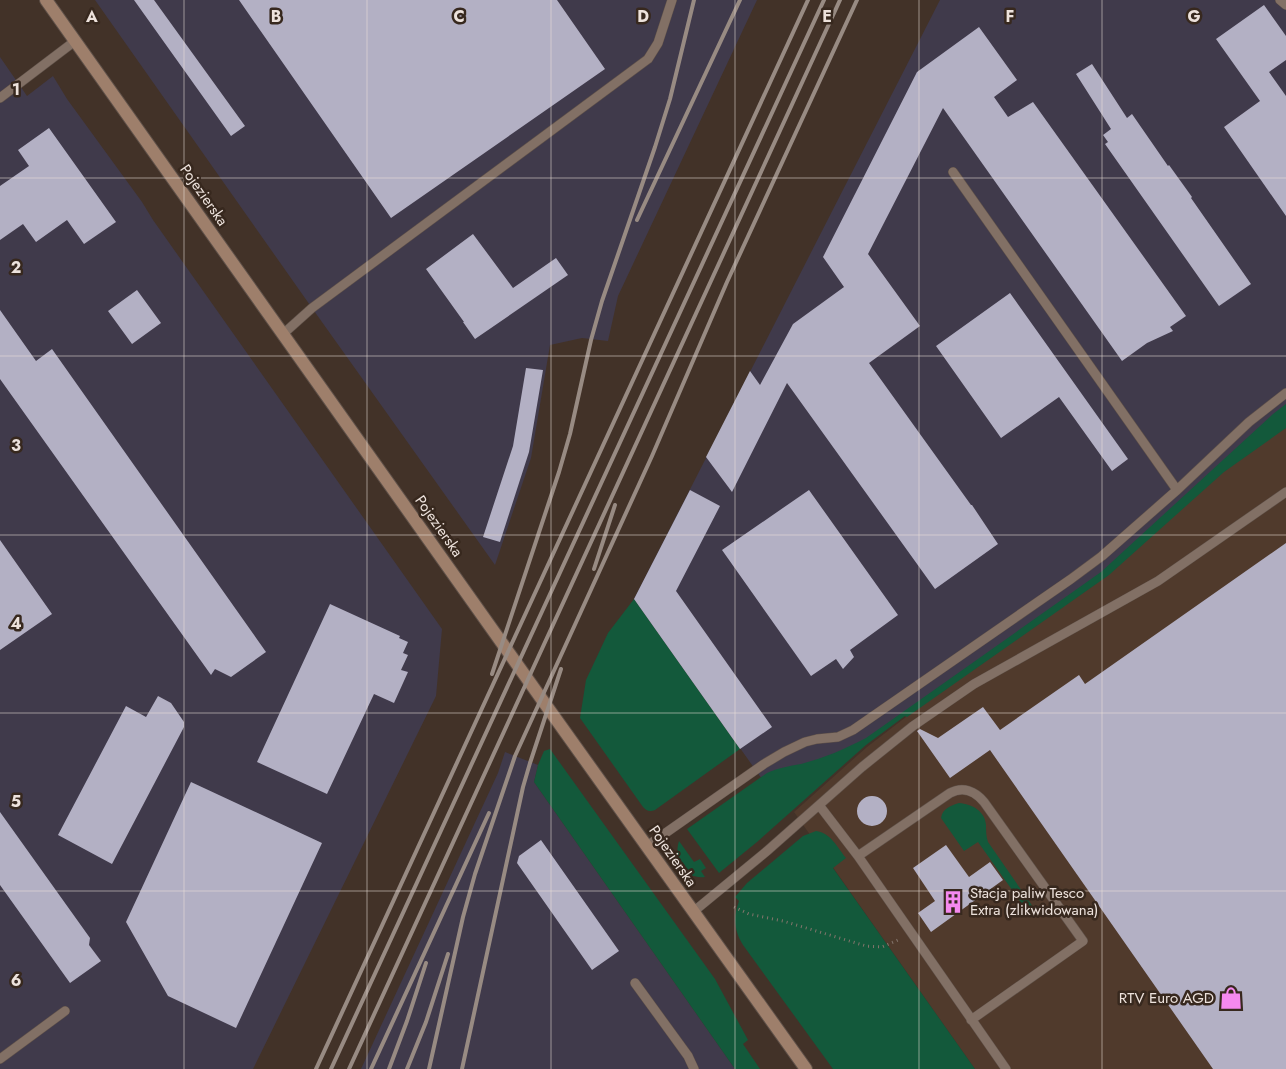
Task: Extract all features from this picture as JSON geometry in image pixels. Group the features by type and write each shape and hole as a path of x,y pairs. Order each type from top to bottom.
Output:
{"street":[{"name":"Pojezierska","path":"46,0 806,1069"}],"lane":[{"path":"283,334 312,308 648,59 658,43 672,0"},
{"path":"1280,0 1286,5"},
{"path":"0,98 75,41"},
{"path":"952,172 1177,490"},
{"path":"647,846 784,752 805,742 838,737 853,730 1102,556 1177,490 1249,422 1286,393"},
{"path":"693,912 767,851 889,744 974,684 1158,581 1286,492"},
{"path":"858,856 950,793 958,790 971,791 976,793 984,802 1083,941 971,1020"},
{"path":"819,805 858,856 1006,1069"},
{"path":"636,983 688,1056 694,1069"},
{"path":"0,1059 65,1010"}],"path":[{"path":"734,907 749,914 783,921 866,946 882,947 912,934"}],"shaded area":[{"path":"95,0 757,0 618,296 608,341 582,338 550,345 531,458 495,565 312,308"},
{"path":"940,0 1286,0 1286,423 1222,469 1107,572 860,745 762,779 634,599"},
{"path":"0,57 27,96 53,76 67,99 142,202 442,629 436,696 253,1069 0,1069"},
{"path":"1286,423 1286,1069 975,1069 794,812 867,747 906,717 904,714 1222,469"},
{"path":"505,752 538,765 534,782 735,1069 361,1069 498,773"}],"green space":[{"path":"1286,404 1286,428 1224,472 1109,575 866,745 757,842 719,873 687,829 767,773 779,768 818,759 866,738 1101,572"},
{"path":"634,599 740,749 651,811 643,807 580,718 586,680 608,633"},
{"path":"550,749 715,979 748,1040 743,1044 760,1069 735,1069 534,782 544,751"},
{"path":"959,803 977,809 983,816 988,842 1032,908 1022,904 978,842 964,851 941,818 945,810"},
{"path":"816,831 830,838 846,858 833,868 975,1069 833,1069 743,945 736,929 735,918 739,901 735,897 747,883 803,836"},
{"path":"679,841 694,862 700,859 706,868 701,871 705,877 692,875 682,867 678,855"}],"building":[{"path":"134,0 154,0 245,126 231,136"},
{"path":"239,0 557,0 605,69 391,218"},
{"path":"1264,5 1286,36 1286,60 1269,72 1286,96 1286,216 1224,127 1260,101 1216,39"},
{"path":"979,27 1017,80 994,97 1008,117 1033,102 1186,316 1170,327 1173,331 1147,343 1122,361 943,108 868,254 920,326 869,363 998,544 935,589 787,383 732,492 706,457 750,371 760,385 793,324 844,287 823,257 917,72"},
{"path":"1092,64 1127,118 1132,114 1192,197 1251,284 1219,306 1105,144 1108,142 1103,135 1111,129 1076,74"},
{"path":"49,128 116,222 84,244 67,220 36,242 23,224 0,240 0,186 29,166 18,150"},
{"path":"473,234 513,288 556,258 568,275 475,339 426,269"},
{"path":"137,290 161,323 132,344 108,311"},
{"path":"1010,293 1128,459 1112,471 1059,397 1001,438 936,346"},
{"path":"0,310 36,361 52,349 266,652 231,677 215,669 211,675 0,379"},
{"path":"526,368 543,370 529,452 500,542 483,537 513,446"},
{"path":"690,490 720,506 676,591 772,727 740,749 634,599"},
{"path":"809,490 898,615 850,650 854,657 843,669 836,659 811,676 722,550"},
{"path":"0,540 52,614 0,650"},
{"path":"1286,543 1286,1069 1213,1069 990,750 950,778 917,731 920,729 938,738 983,707 1000,730 1079,675 1085,684"},
{"path":"330,604 400,636 399,638 408,642 403,653 408,655 401,670 408,672 394,703 374,694 327,794 257,762"},
{"path":"158,696 171,703 184,722 184,727 112,864 58,835 126,706 146,717"},
{"path":"191,782 322,843 236,1028 168,996 126,922"},
{"path":"872,796 883,800 887,811 883,822 872,826 861,822 857,811 861,800"},
{"path":"0,812 90,938 89,945 101,961 70,983 0,885"},
{"path":"541,840 619,951 592,970 517,863 519,856"},
{"path":"946,845 969,877 990,862 1003,880 931,932 918,913 935,901 913,868"}],"railway":[{"path":"492,674 559,472 602,301 670,99 694,0"},
{"path":"637,220 740,0"},
{"path":"316,1069 808,0"},
{"path":"331,1069 824,0"},
{"path":"349,1069 840,0"},
{"path":"429,1069 463,917 475,874 515,756 652,456 727,282 857,0"},
{"path":"594,569 615,505"},
{"path":"462,1069 523,787 561,669"},
{"path":"371,1069 489,813"},
{"path":"407,1069 426,1022 448,954"},
{"path":"389,1069 426,963"}],"place":[{"name":"Stacja paliw Tesco Extra (zlikwidowana)","path":"953,902"},
{"name":"RTV Euro AGD","path":"1231,998"}]}
